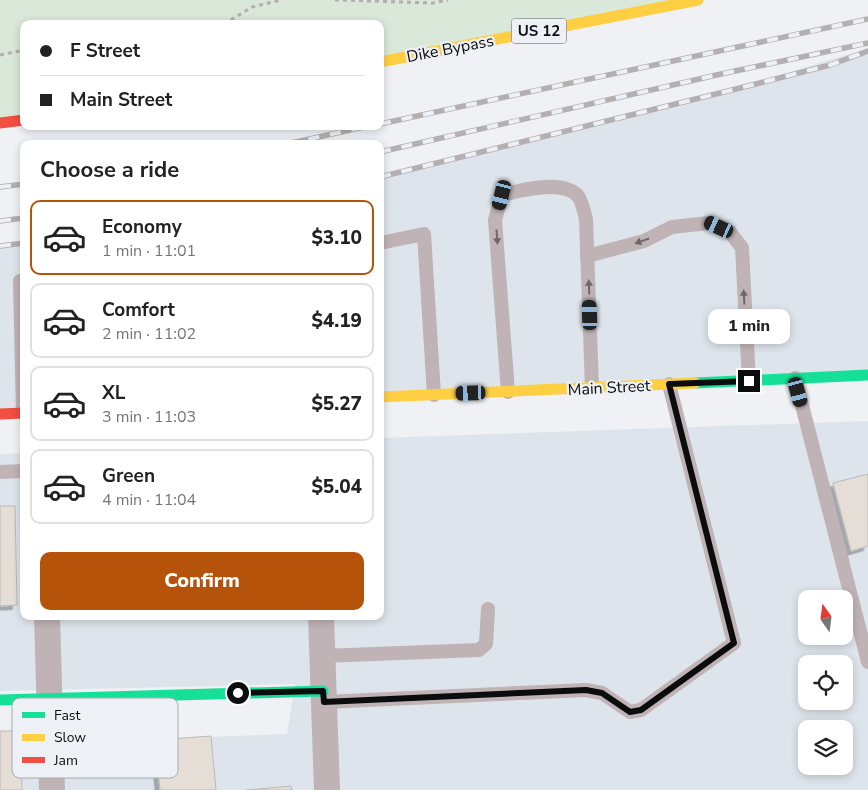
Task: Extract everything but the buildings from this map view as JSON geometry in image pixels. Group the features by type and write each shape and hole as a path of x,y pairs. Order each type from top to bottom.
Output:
{"main road":[{"name":"Dike Bypass","path":"384,61 698,0"},
{"path":"0,123 20,120"},
{"name":"Main Street","path":"384,397 868,375"},
{"path":"0,414 20,413"},
{"path":"50,698 323,696"}],"street":[{"path":"46,620 50,698"},
{"path":"321,620 327,790"}],"lane":[{"path":"508,392 495,220 502,195 529,188 566,188 578,197 586,219 592,388"},
{"path":"587,256 644,241 672,227 709,223 730,232 742,248 749,381"},
{"path":"384,242 424,234 434,395"},
{"path":"795,378 868,662"},
{"path":"323,696 586,690 602,693 630,712 641,710 734,643 669,384"},
{"path":"0,472 20,471"},
{"path":"322,656 479,650 486,644 488,609"}],"path":[{"path":"231,20 252,7 281,0"},
{"path":"335,0 433,4 448,0"},
{"path":"0,55 20,51"}],"shaded area":[{"path":"868,48 868,375 384,397 384,175 732,90"},
{"path":"20,244 20,413 0,413 0,246"},
{"path":"868,421 868,790 0,790 0,745 12,745 12,778 178,778 178,738 287,734 295,684 0,691 0,454 20,453 20,620 384,620 384,438"}],"green space":[{"path":"0,0 698,0 384,61 384,20 20,20 20,120 0,123"}],"railway":[{"path":"384,123 868,19"},
{"path":"384,151 721,74 868,43"},
{"path":"384,176 830,65 868,51"},
{"path":"305,140 350,130"},
{"path":"0,187 20,184"},
{"path":"0,221 20,218"},
{"path":"0,246 20,244"}],"traffic: fast":[{"path":"695,383 868,375"},
{"path":"72,698 323,691"},
{"path":"0,700 12,700"}],"traffic: slow":[{"path":"384,61 698,0"},
{"path":"384,397 695,383"}],"traffic: jam":[{"path":"0,123 20,120"},
{"path":"0,414 20,413"}],"route":[{"path":"238,693 323,691 324,702 586,690 602,693 630,712 641,710 734,643 669,384 749,381"}]}
